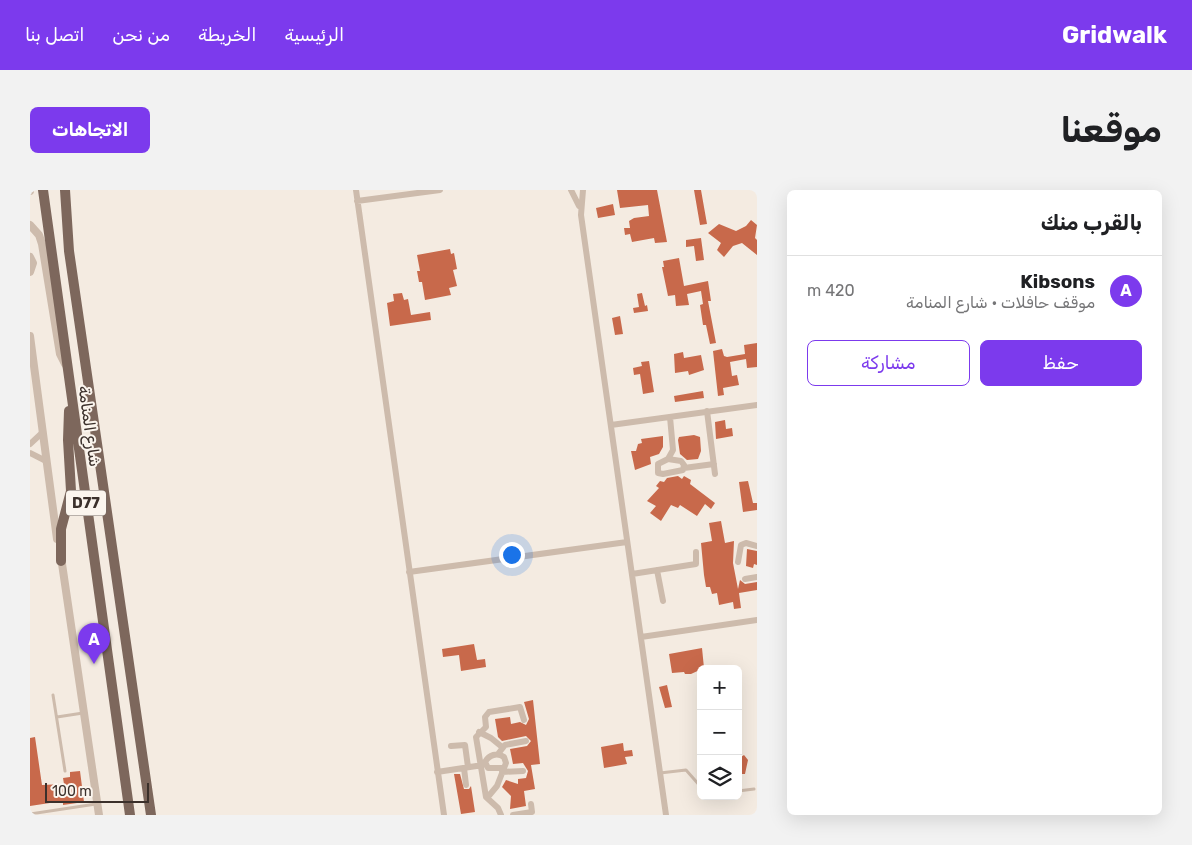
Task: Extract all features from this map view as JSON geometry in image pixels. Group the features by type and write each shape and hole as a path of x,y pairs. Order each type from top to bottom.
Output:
{"main road":[{"name":"شارع المنامة","path":"43,190 66,367 130,815"},
{"name":"شارع المنامة","path":"65,190 69,251 151,815"},
{"path":"61,561 60,529 71,490 68,426 71,398"}],"street":[{"path":"356,190 444,815"},
{"path":"357,202 440,190"},
{"path":"571,190 581,215"},
{"path":"583,190 581,215 666,815"},
{"path":"30,225 39,235 42,244 60,353 66,367"},
{"path":"30,257 33,266 30,272"},
{"path":"30,336 46,461 99,815"},
{"path":"611,425 757,405"},
{"path":"707,411 715,474"},
{"path":"670,417 673,450 668,459 657,466 660,474 681,472 684,468 714,464"},
{"path":"30,444 42,432"},
{"path":"30,453 46,461"},
{"path":"668,459 681,461 684,468"},
{"path":"409,572 627,542"},
{"path":"738,562 741,545 746,543 757,546"},
{"path":"632,574 696,564 696,552"},
{"path":"657,570 662,601"},
{"path":"745,579 757,577"},
{"path":"641,637 757,620"},
{"path":"501,815 498,808 487,798 476,740 479,732 486,727 485,717 489,712 520,707 524,720"},
{"path":"479,732 491,738 502,747"},
{"path":"482,765 489,757 498,754 502,747 526,741"},
{"path":"452,746 465,745 466,785"},
{"path":"487,798 497,786 506,760 498,754"},
{"path":"437,772 482,765 491,769 524,771"},
{"path":"513,815 532,812 531,804"}],"lane":[{"path":"53,695 65,771"},
{"path":"57,717 84,713"},
{"path":"660,773 686,770 697,782"},
{"path":"742,790 754,789"},
{"path":"30,814 97,804"}],"building":[{"path":"617,190 657,190 667,242 655,243 654,238 632,242 630,234 625,235 624,228 630,228 629,221 634,218 649,216 648,205 620,208"},
{"path":"694,190 701,190 707,224 700,225"},
{"path":"613,204 615,215 598,218 596,208"},
{"path":"751,220 757,225 755,238 757,240 757,255 742,243 733,246 724,257 717,250 721,243 708,233 719,224 736,231 746,226"},
{"path":"701,238 704,260 696,261 694,246 686,247 686,240"},
{"path":"450,249 451,254 454,253 457,269 453,270 457,286 449,288 451,295 425,300 422,282 419,282 417,271 420,271 417,255"},
{"path":"679,258 684,286 708,281 711,301 708,301 716,343 710,344 706,325 703,325 700,305 703,304 701,291 687,294 689,305 676,306 675,295 668,296 662,267 664,267 663,261"},
{"path":"402,293 404,300 408,299 411,315 430,312 431,320 390,326 387,303 394,301 393,294"},
{"path":"642,293 648,311 634,313 633,308 639,307 637,294"},
{"path":"620,316 623,334 615,335 612,318"},
{"path":"757,343 757,367 747,368 746,359 730,362 732,376 737,375 739,385 723,388 724,395 718,396 713,351 722,349 724,356 727,357 745,354 744,345"},
{"path":"683,352 684,358 701,355 704,370 689,375 688,371 675,373 674,354"},
{"path":"649,361 654,392 643,394 640,374 634,375 633,368 642,366 641,362"},
{"path":"703,391 704,398 675,402 674,396"},
{"path":"725,420 726,429 732,428 733,436 716,439 715,422"},
{"path":"694,435 700,437 701,451 698,459 687,460 680,454 678,440 679,437"},
{"path":"663,436 663,447 659,454 650,457 651,464 635,470 631,451 636,451 638,444 642,443 641,439"},
{"path":"678,476 682,479 684,476 691,480 690,484 715,503 711,509 705,504 697,516 680,505 678,508 671,505 661,521 650,513 656,506 647,501 659,488 656,486 660,481 664,482 667,478"},
{"path":"748,481 753,503 757,503 757,510 743,512 739,482"},
{"path":"721,521 725,543 734,541 733,563 738,589 740,580 745,584 757,582 757,590 739,593 741,608 734,609 733,602 719,605 717,593 712,594 710,587 706,587 701,543 712,541 709,523"},
{"path":"747,549 757,551 757,565 754,564 753,568 746,566"},
{"path":"474,644 477,660 485,659 486,667 461,671 459,655 443,657 442,649"},
{"path":"702,648 704,665 697,665 697,671 691,674 685,674 684,672 672,673 669,654"},
{"path":"667,685 672,707 665,708 659,687"},
{"path":"533,700 540,764 531,765 535,789 524,791 526,806 510,809 511,796 502,787 506,780 518,784 518,779 526,778 528,771 523,763 513,764 510,749 527,746 531,741 526,736 502,741 498,737 495,719 510,717 511,724 520,722 526,725 529,719 524,702"},
{"path":"35,737 42,785 64,784 63,778 70,777 70,772 80,771 84,802 63,805 63,801 30,806 30,738"},
{"path":"623,743 624,751 632,750 633,756 625,757 627,764 604,768 601,747"},
{"path":"744,755 748,760 745,774 742,774 742,756"},
{"path":"454,774 460,774 464,789 469,789 471,786 475,812 461,814"}],"place":[{"name":"Kibsons","path":"94,664"}]}
